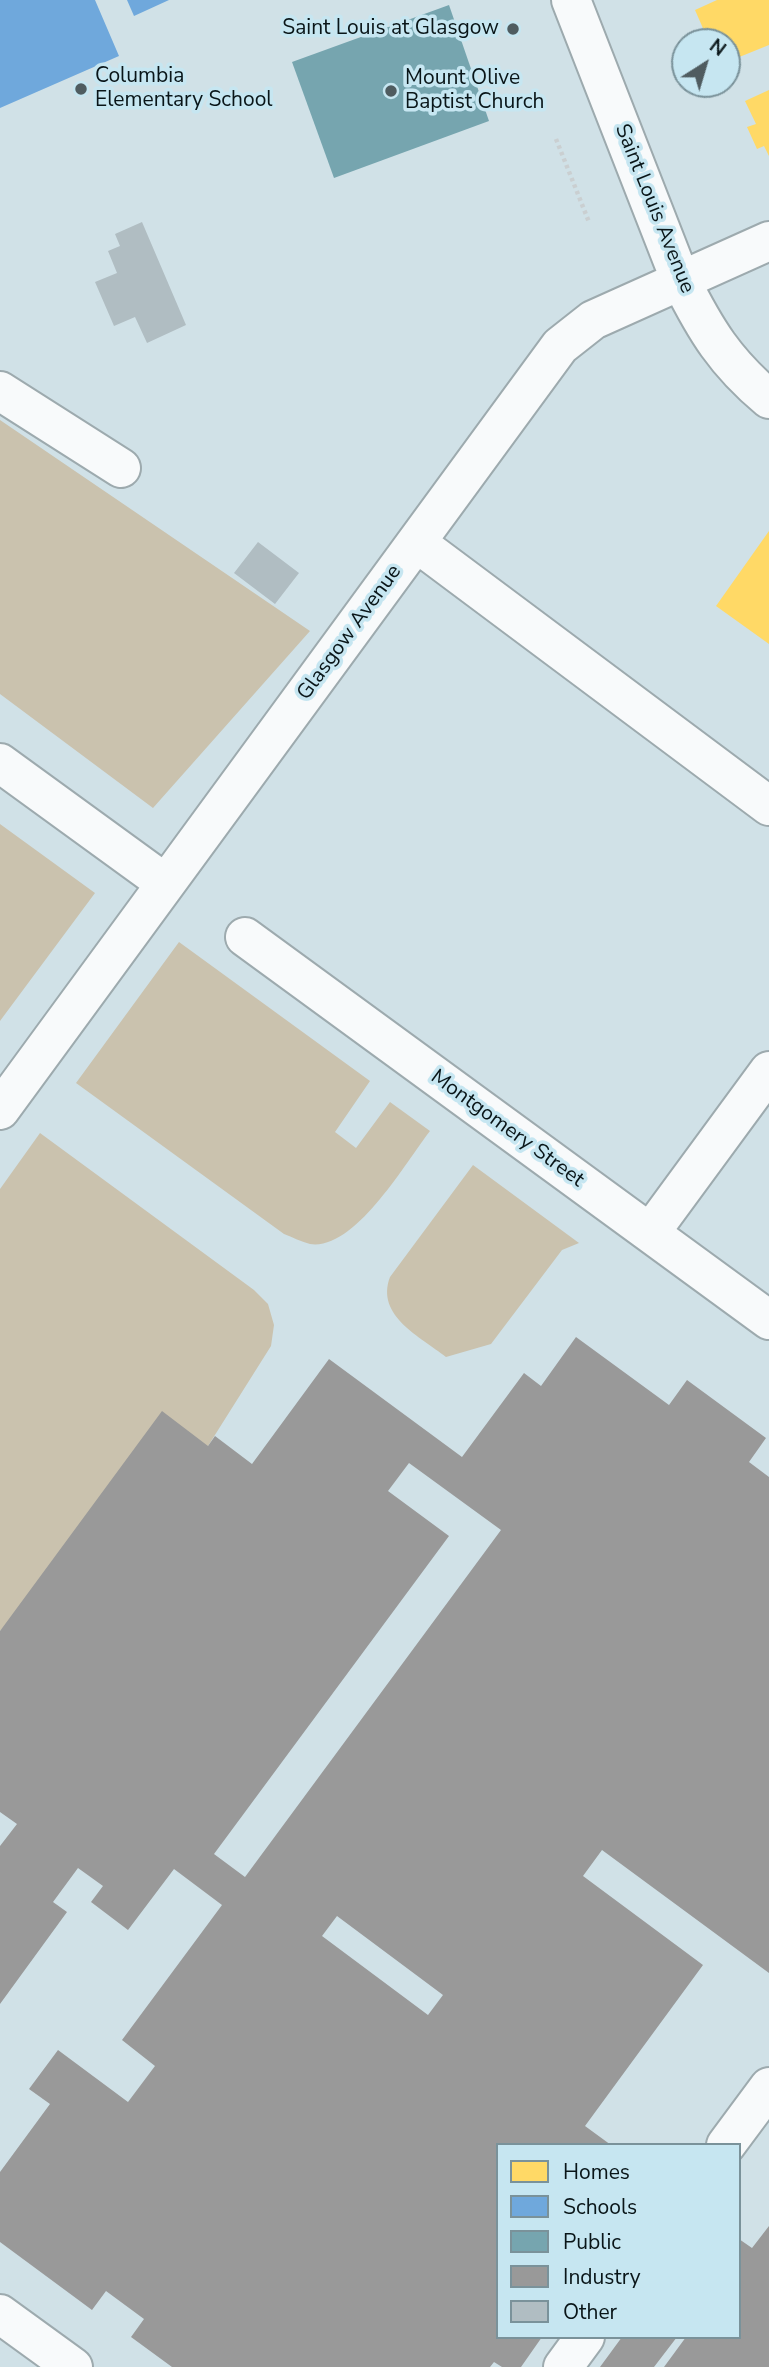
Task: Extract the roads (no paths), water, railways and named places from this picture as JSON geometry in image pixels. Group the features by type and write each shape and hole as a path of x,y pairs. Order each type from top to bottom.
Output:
{"street":[{"name":"Saint Louis Avenue","path":"571,0 680,279 723,356 769,399"},
{"name":"Glasgow Avenue","path":"0,1110 560,345 593,320 769,241"},
{"path":"0,391 121,468"},
{"path":"417,543 769,806"},
{"path":"0,763 165,883"},
{"name":"Montgomery Street","path":"245,937 769,1320"},
{"path":"650,1233 769,1071"},
{"path":"727,2143 769,2087"},
{"path":"0,2314 73,2367"},
{"path":"563,2367 584,2339"}],"place":[{"name":"Saint Louis at Glasgow","path":"513,29"},
{"name":"Columbia Elementary School","path":"81,89"},
{"name":"Mount Olive Baptist Church","path":"391,91"}]}
